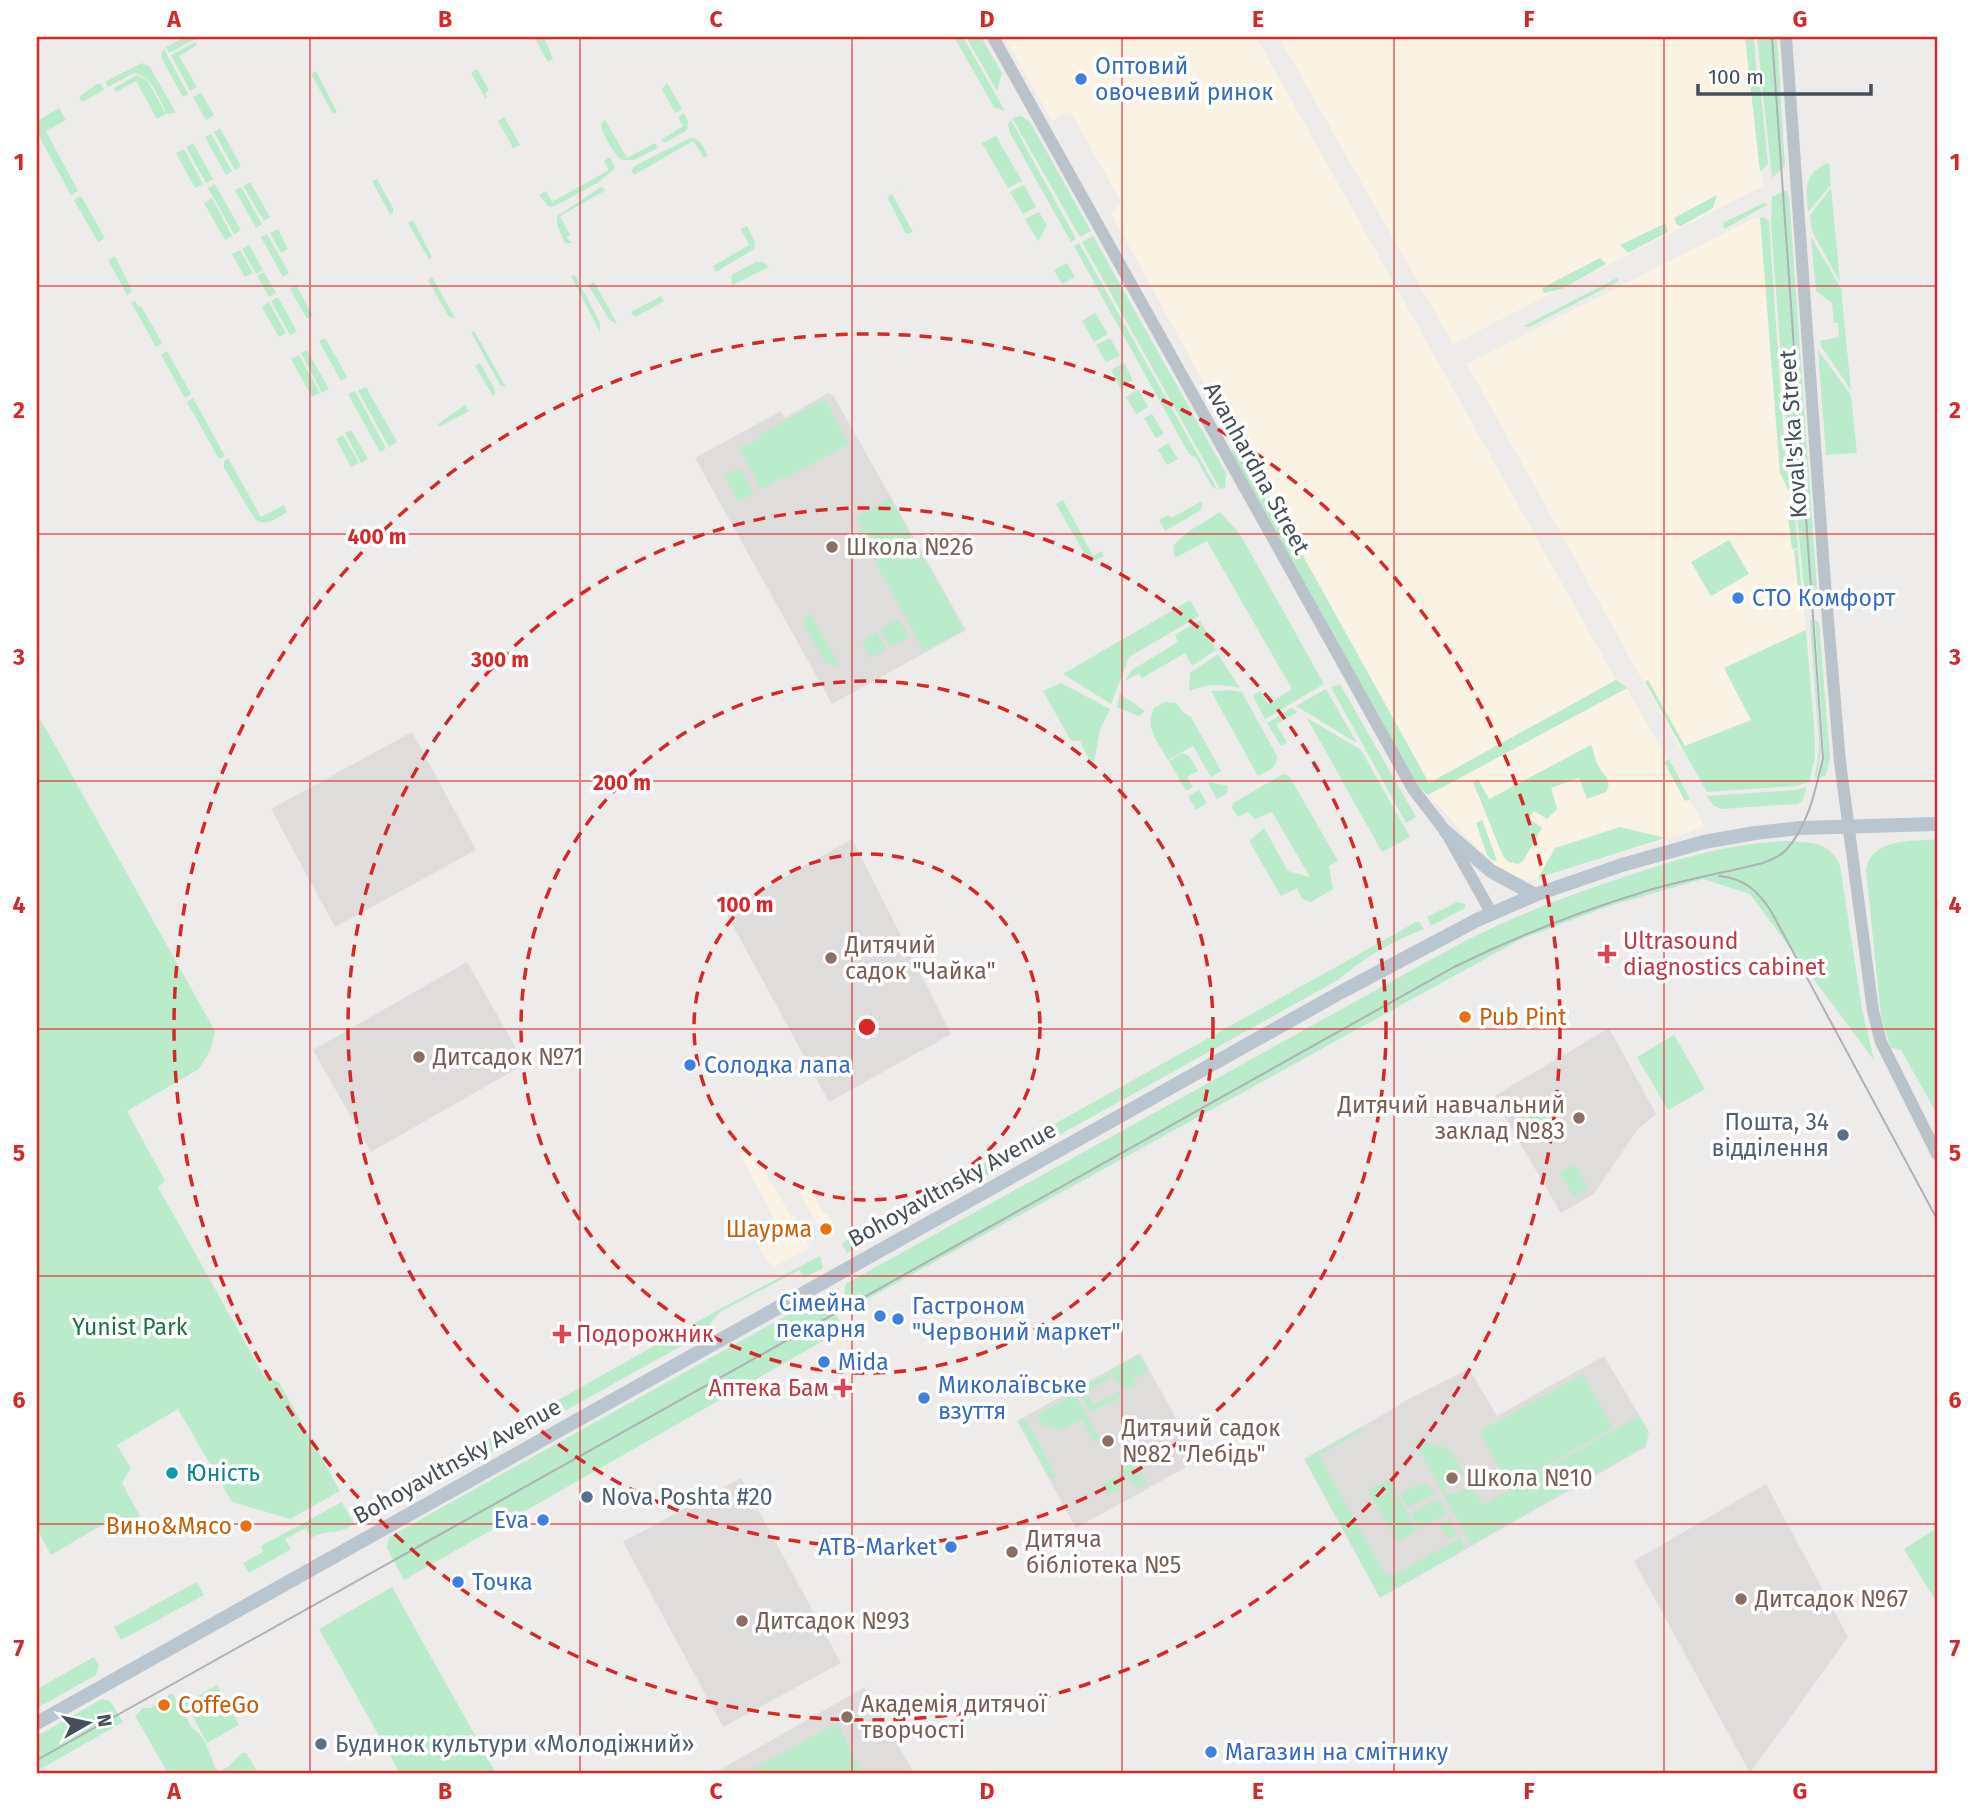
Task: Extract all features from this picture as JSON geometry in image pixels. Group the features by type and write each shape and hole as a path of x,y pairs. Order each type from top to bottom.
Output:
{"main road":[{"name":"Bohoyavltnsky Avenue","path":"37,1723 1355,985 1492,914 1535,895 1622,865 1704,842 1792,829 1937,824"},
{"path":"1446,832 1491,871 1535,895"}],"street":[{"name":"Avanhardna Street","path":"993,37 1413,789 1446,832 1492,914"},
{"name":"Koval's'ka Street","path":"1786,37 1840,762 1873,1012 1881,1042 1937,1154"}],"shaded area":[{"path":"1004,37 1256,37 1616,680 1429,784 1297,545 1240,449 1111,213 1122,203 1071,113 1065,112 1052,121"},
{"path":"1279,37 1749,37 1763,186 1453,344"},
{"path":"1756,217 1769,221 1788,474 1796,503 1806,630 1724,668 1752,720 1680,748 1467,364"},
{"name":"Школа №26","path":"828,393 833,395 966,630 832,704 695,458 781,411 785,418"},
{"path":"1627,688 1705,827 1529,881 1493,864 1428,795"},
{"path":"412,732 476,850 335,927 271,809"},
{"name":"Дитячий садок \"Чайка\"","path":"852,839 951,1034 829,1102 725,911"},
{"name":"Дитсадок №71","path":"467,962 525,1064 371,1152 313,1050"},
{"name":"Дитячий навчальний заклад №83","path":"1609,1028 1656,1114 1637,1130 1594,1194 1561,1213 1493,1097"},
{"path":"751,1148 791,1216 794,1216 810,1248 774,1267 765,1258 757,1243 771,1235 768,1229 777,1224 740,1154"},
{"path":"811,1184 818,1195 815,1197 824,1215 828,1213 834,1225 831,1226 834,1232 824,1236 798,1191"},
{"name":"Дитячий садок №82 \"Лебідь\"","path":"1140,1353 1199,1460 1076,1528 1017,1421"},
{"name":"Школа №10","path":"1604,1356 1649,1432 1646,1447 1380,1598 1304,1459 1399,1404 1469,1369 1497,1416"},
{"name":"Дитсадок №93","path":"741,1478 841,1663 723,1727 623,1542"},
{"name":"Дитсадок №67","path":"1766,1484 1848,1637 1750,1773 1634,1561"},
{"name":"Академія дитячої творчості","path":"865,1687 914,1773 714,1773"}],"green space":[{"path":"185,37 195,39 169,53 166,47"},
{"path":"534,37 544,37 553,59 548,62"},
{"path":"954,37 963,37 1005,111 994,107"},
{"path":"966,37 981,37 1002,73 997,91"},
{"path":"1745,37 1754,37 1757,79 1760,85 1768,164 1760,172"},
{"path":"1757,37 1777,37 1785,166 1772,178"},
{"path":"195,42 197,45 179,56 197,87 190,91 171,55"},
{"path":"164,49 188,94 183,97 163,61 161,55"},
{"path":"142,63 150,67 176,113 167,114 150,83 140,75 134,73 108,87 105,82"},
{"path":"477,69 489,90 485,93 485,98 471,73"},
{"path":"316,71 337,112 333,114 311,74"},
{"path":"137,75 147,80 166,114 157,119 136,81 116,92 114,88"},
{"path":"667,83 682,109 675,113 662,89"},
{"path":"101,84 104,90 82,102 79,97"},
{"path":"201,93 214,115 206,120 193,97"},
{"path":"59,108 66,120 46,131 78,191 71,195 37,133 37,121"},
{"path":"684,113 688,122 687,130 665,143 661,140 683,126 678,117"},
{"path":"1021,116 1030,122 1091,231 1080,237 1012,118"},
{"path":"504,117 520,145 513,148 498,121"},
{"path":"605,120 627,158 655,143 658,148 634,160 622,160 604,134 601,124"},
{"path":"1011,120 1076,239 1071,242 1010,133 1008,124"},
{"path":"220,128 241,166 235,170 214,132"},
{"path":"211,134 232,171 226,175 205,137"},
{"path":"996,136 1022,181 1008,188 982,143"},
{"path":"692,137 700,142 708,155 704,158 693,141 634,175 631,170 638,164"},
{"path":"193,143 213,179 206,183 186,147"},
{"path":"184,149 203,184 195,188 176,153"},
{"path":"610,157 615,168 599,182 555,206 549,207 539,195 546,191 552,202 609,170 604,161"},
{"path":"1829,163 1831,185 1808,212 1807,189 1810,177"},
{"path":"377,179 393,208 393,213 390,214 372,181"},
{"path":"913,180 892,194 913,232 906,234 887,197"},
{"path":"250,182 270,217 264,221 243,186"},
{"path":"215,184 241,230 234,234 208,188"},
{"path":"1024,185 1036,207 1023,214 1010,192"},
{"path":"241,187 262,224 256,228 235,190"},
{"path":"601,187 606,190 560,216 570,235 566,237 572,243 565,243 557,225 557,216"},
{"path":"1831,188 1840,282 1812,231 1810,215"},
{"path":"1785,191 1789,196 1818,604 1806,608 1798,503 1790,470 1771,227 1772,197"},
{"path":"1717,195 1713,208 1681,226 1677,225 1674,218"},
{"path":"81,196 105,238 98,242 74,200"},
{"path":"212,198 232,236 225,240 204,203"},
{"path":"1763,203 1769,204 1724,229 1723,223"},
{"path":"1039,212 1047,226 1038,241 1025,219"},
{"path":"1764,217 1769,221 1786,467 1796,503 1798,548 1792,549 1788,517 1794,502 1780,473 1760,218"},
{"path":"413,220 432,257 429,259 408,223"},
{"path":"1666,223 1668,232 1628,253 1620,245"},
{"path":"747,226 755,242 754,249 716,272 713,266 749,245 741,229"},
{"path":"278,229 288,249 281,253 270,233"},
{"path":"267,234 289,273 283,277 261,237"},
{"path":"1093,236 1226,473 1225,488 1220,489 1082,242"},
{"path":"1811,237 1841,288 1851,390 1821,346 1820,341 1839,337 1838,323 1834,323 1832,303 1816,291"},
{"path":"1079,243 1217,489 1212,487 1196,458 1189,454 1074,246"},
{"path":"249,245 263,270 256,274 242,249"},
{"path":"240,250 253,273 245,277 232,254"},
{"path":"115,256 132,291 127,295 108,260"},
{"path":"1600,258 1606,264 1562,289 1544,293 1542,288"},
{"path":"756,262 763,262 769,267 732,285 733,274"},
{"path":"1067,263 1075,277 1062,284 1054,270"},
{"path":"264,272 276,293 269,297 257,276"},
{"path":"575,275 600,323 600,332 571,276"},
{"path":"432,277 455,318 449,317 428,280"},
{"path":"1617,278 1619,281 1529,327 1524,326"},
{"path":"594,282 616,324 609,319 588,285"},
{"path":"296,285 313,316 307,319 290,289"},
{"path":"661,296 664,301 635,317 631,312"},
{"path":"278,297 297,332 290,335 271,301"},
{"path":"135,301 138,307 141,306 162,343 156,347 131,302"},
{"path":"269,302 286,333 279,337 262,307"},
{"path":"1095,313 1108,334 1094,342 1082,321"},
{"path":"474,331 506,387 500,385 471,332"},
{"path":"325,338 347,377 341,381 319,341"},
{"path":"1110,338 1120,356 1106,362 1096,345"},
{"path":"307,350 329,389 322,393 301,353"},
{"path":"1818,350 1851,395 1857,453 1826,455"},
{"path":"167,351 191,394 185,398 161,355"},
{"path":"299,355 320,393 312,397 291,359"},
{"path":"480,363 494,388 493,396 475,366"},
{"path":"1124,363 1133,380 1120,388 1111,370"},
{"path":"366,387 397,442 389,447 358,391"},
{"path":"1138,389 1148,407 1136,414 1126,397"},
{"path":"355,391 386,448 380,452 348,394"},
{"path":"193,398 225,456 219,459 187,402"},
{"path":"825,399 849,444 761,489 739,449 761,437 760,434"},
{"path":"465,405 469,411 439,427 438,424"},
{"path":"1152,414 1164,434 1156,438 1144,418"},
{"path":"351,430 368,459 361,463 345,433"},
{"path":"343,435 359,463 351,467 336,439"},
{"path":"1168,443 1178,459 1167,465 1158,450"},
{"path":"1239,446 1429,783 1616,680 1627,688 1428,795 1418,786 1231,452"},
{"path":"228,458 261,517 284,505 287,512 263,523 255,519 224,468 224,461"},
{"path":"740,468 754,493 738,501 724,476"},
{"path":"890,498 964,630 924,651 859,532 862,529 857,517"},
{"path":"1063,500 1093,556 1102,551 1104,556 1091,562 1087,558 1056,504"},
{"path":"1202,501 1201,510 1165,531 1159,520 1168,515 1171,518"},
{"path":"1220,512 1240,534 1324,684 1265,719 1253,696 1260,691 1268,704 1292,689 1207,541 1175,558 1173,546 1186,533"},
{"path":"1729,540 1749,574 1711,596 1691,562"},
{"path":"1798,549 1803,606 1802,609 1794,550"},
{"path":"1190,600 1199,616 1129,657 1111,704 1063,674"},
{"path":"810,613 840,666 826,663 803,623"},
{"path":"899,619 909,637 890,647 880,629"},
{"path":"1812,619 1821,751 1817,777 1814,778 1819,745"},
{"path":"1200,620 1216,650 1192,666 1185,653 1142,678 1139,673 1125,681 1132,670 1178,642 1175,635"},
{"path":"1815,620 1819,622 1830,758 1826,776 1820,777 1824,751"},
{"path":"1806,630 1815,739 1815,757 1809,782 1796,786 1707,792 1645,682 1648,680 1685,746 1751,720 1724,668"},
{"path":"876,632 886,649 871,658 862,641"},
{"path":"1218,654 1240,688 1214,685 1189,691 1190,673"},
{"path":"1061,683 1110,709 1100,729 1093,768 1080,741 1071,741 1043,691"},
{"path":"1340,684 1416,817 1406,823 1331,687"},
{"path":"1326,689 1357,743 1296,706"},
{"path":"1211,691 1242,692 1277,756 1274,766 1258,776"},
{"path":"1120,694 1145,711 1139,716 1117,707"},
{"path":"1165,702 1176,703 1191,717 1221,771 1211,777 1193,746 1168,760 1151,728 1154,708"},
{"path":"1291,708 1298,712 1276,724 1287,742 1281,746 1267,723"},
{"path":"1307,718 1361,750 1410,837 1382,852"},
{"name":"Yunist Park","path":"41,720 215,1031 211,1049 199,1069 127,1111 165,1181 158,1187 264,1376 279,1382 340,1491 290,1519 232,1502 178,1409 117,1445 131,1468 122,1483 140,1516 115,1530 109,1521 51,1555 37,1529 37,722"},
{"path":"1591,745 1598,765 1608,781 1606,792 1587,799 1579,778 1551,788 1557,809 1547,819 1534,811 1529,818 1542,828 1523,861 1518,864 1509,862 1503,856 1473,782 1478,779 1489,799"},
{"path":"1182,753 1189,756 1198,771 1187,777 1193,787 1186,791 1169,761"},
{"path":"1669,759 1690,799 1685,801 1664,762"},
{"path":"1283,774 1289,776 1338,861 1329,866 1333,889 1311,902 1302,899 1297,888 1281,896 1251,844 1250,840 1264,828 1288,871 1310,877 1272,812 1255,819 1248,812 1238,817 1232,808 1233,803"},
{"path":"1208,783 1228,786 1227,793 1217,799"},
{"path":"1807,787 1802,801 1797,804 1721,809 1713,805 1707,796 1796,790"},
{"path":"1199,790 1207,803 1196,810 1188,796"},
{"path":"1482,820 1497,861 1487,855 1476,823"},
{"path":"1620,827 1665,838 1538,878 1555,848"},
{"path":"1937,839 1937,1114 1901,1050 1891,1048 1881,1017 1866,870 1870,859 1884,846 1905,841"},
{"path":"1786,841 1818,844 1830,851 1840,865 1862,1009 1874,1060 1750,894 1703,879 1609,906 1521,939 851,1308 846,1299 847,1283 1461,943 1502,923 1586,890 1688,857 1727,848"},
{"path":"1457,902 1465,904 1465,908 1431,926 1427,917"},
{"path":"1418,921 1424,929 1379,951 1338,980 847,1253 842,1244 847,1240"},
{"path":"1674,1035 1705,1089 1668,1110 1637,1057"},
{"path":"1541,1108 1555,1132 1538,1142 1524,1118"},
{"path":"1575,1164 1588,1188 1573,1196 1560,1172"},
{"path":"820,1256 823,1268 804,1278 799,1270 720,1312 701,1335 383,1512 377,1502 718,1310"},
{"path":"818,1298 828,1300 844,1329 404,1580 387,1548 389,1537"},
{"path":"1139,1355 1148,1372 1132,1380 1135,1387 1123,1389 1109,1371"},
{"path":"1109,1373 1111,1377 1086,1392 1093,1405 1122,1390 1116,1400 1090,1412 1078,1389"},
{"path":"1583,1374 1613,1428 1509,1486 1479,1432"},
{"path":"1075,1394 1100,1439 1094,1442 1082,1419 1064,1429 1043,1426 1037,1415"},
{"path":"1639,1416 1648,1432 1645,1446 1471,1545 1414,1440 1449,1449 1483,1505","holes":["1460,1471 1469,1486 1453,1495 1447,1495 1444,1490 1448,1487 1444,1479"]},
{"path":"1026,1419 1056,1476 1051,1480 1020,1423"},
{"path":"1363,1427 1364,1430 1319,1455 1385,1574 1392,1576 1460,1538 1466,1549 1380,1597 1305,1459"},
{"path":"1135,1459 1136,1467 1142,1472 1147,1484 1138,1488 1124,1476 1122,1468 1128,1461"},
{"path":"1117,1476 1123,1487 1108,1495 1102,1484"},
{"path":"1388,1479 1417,1531 1397,1542 1368,1490"},
{"path":"1421,1484 1428,1485 1435,1493 1408,1508 1400,1493"},
{"path":"1439,1499 1447,1514 1420,1529 1411,1514"},
{"path":"342,1502 354,1524 311,1538 306,1528 285,1539 291,1549 249,1573 243,1563 263,1552 261,1546"},
{"path":"1449,1519 1457,1534 1447,1539 1439,1524"},
{"path":"1937,1528 1937,1603 1904,1549"},
{"path":"197,1582 204,1595 121,1640 114,1627"},
{"path":"392,1587 496,1773 400,1773 319,1629"},
{"path":"94,1657 99,1666 96,1675 37,1708 37,1689"},
{"path":"217,1685 239,1725 207,1743 185,1703"},
{"path":"173,1694 192,1728 204,1740 216,1769 220,1771 228,1767 242,1753 246,1753 258,1773 168,1773 135,1716 143,1708 150,1708"},
{"path":"102,1699 110,1701 123,1722 37,1771 37,1736"},
{"path":"837,1723 863,1773 745,1773"}],"tram line":[{"path":"37,1760 1454,967 1523,935 1595,908 1658,888 1763,863 1784,852 1794,841 1806,819 1823,758 1772,37"},
{"path":"1719,876 1736,879 1750,887 1771,911 1937,1219"}],"place":[{"name":"Оптовий овочевий ринок","path":"1081,79"},
{"name":"Школа №26","path":"832,547"},
{"name":"СТО Комфорт","path":"1738,598"},
{"name":"Ultrasound diagnostics cabinet","path":"1607,954"},
{"name":"Дитячий садок \"Чайка\"","path":"831,958"},
{"name":"Pub Pint","path":"1465,1017"},
{"name":"Дитсадок №71","path":"419,1057"},
{"name":"Солодка лапа","path":"690,1065"},
{"name":"Дитячий навчальний заклад №83","path":"1579,1118"},
{"name":"Пошта, 34 відділення","path":"1843,1135"},
{"name":"Шаурма","path":"826,1229"},
{"name":"Сімейна пекарня","path":"880,1316"},
{"name":"Гастроном \"Червоний маркет\"","path":"898,1319"},
{"name":"Подорожник","path":"562,1334"},
{"name":"Mida","path":"824,1362"},
{"name":"Аптека Бам","path":"843,1388"},
{"name":"Миколаївське взуття","path":"924,1398"},
{"name":"Дитячий садок №82 \"Лебідь\"","path":"1108,1441"},
{"name":"Юність","path":"172,1473"},
{"name":"Школа №10","path":"1452,1478"},
{"name":"Nova Poshta #20","path":"587,1497"},
{"name":"Eva","path":"543,1520"},
{"name":"Вино&Мясо","path":"246,1526"},
{"name":"ATB-Market","path":"951,1547"},
{"name":"Дитяча бібліотека №5","path":"1012,1552"},
{"name":"Точка","path":"458,1582"},
{"name":"Дитсадок №67","path":"1741,1599"},
{"name":"Дитсадок №93","path":"742,1621"},
{"name":"CoffeGo","path":"164,1705"},
{"name":"Академія дитячої творчості","path":"847,1717"},
{"name":"Будинок культури «Молодіжний»","path":"321,1744"},
{"name":"Магазин на смітнику","path":"1211,1752"}]}
